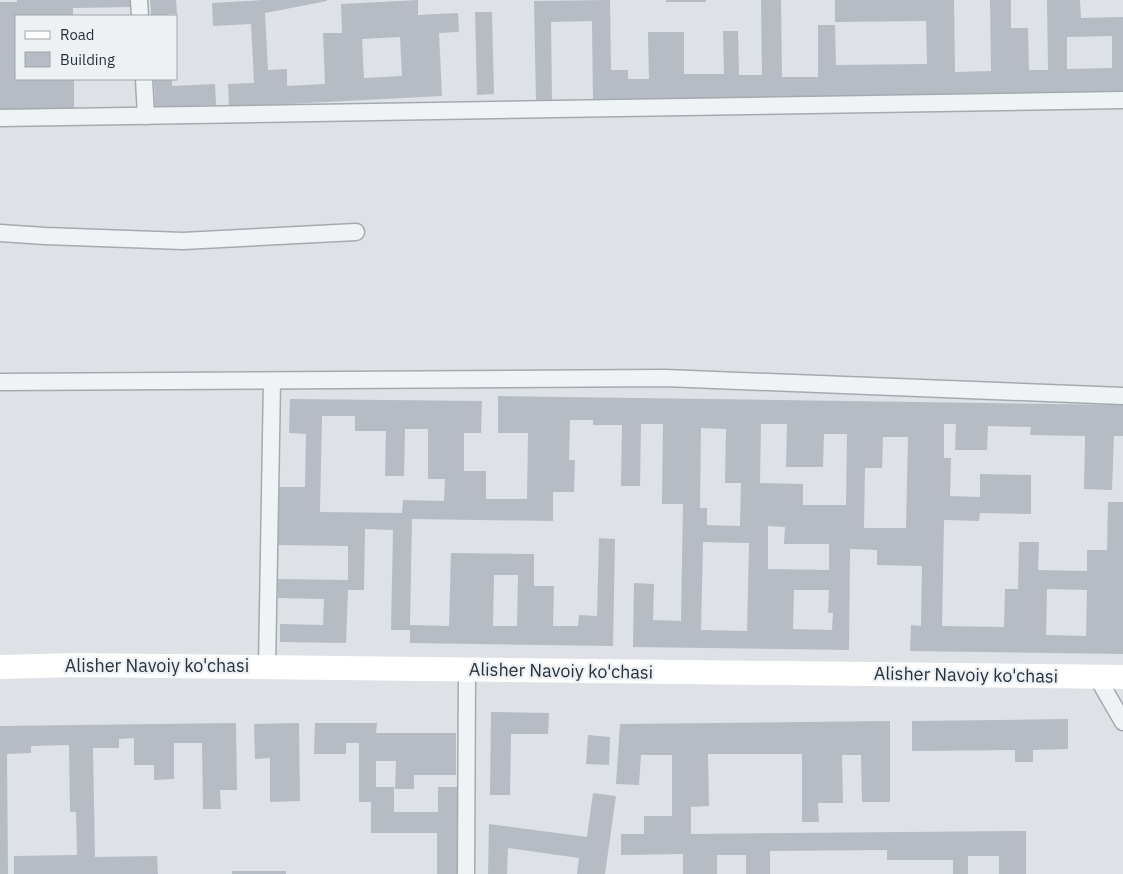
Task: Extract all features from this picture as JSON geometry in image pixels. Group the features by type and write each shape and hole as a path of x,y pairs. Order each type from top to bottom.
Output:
{"main road":[{"name":"Alisher Navoiy ko'chasi","path":"0,667 76,665 1123,677"}],"street":[{"path":"139,0 140,15"},
{"path":"144,80 146,116"},
{"path":"0,118 1123,100"},
{"path":"0,233 184,242 356,232"},
{"path":"0,382 665,378 1123,396"},
{"path":"267,667 272,381"},
{"path":"466,874 467,670"},
{"path":"1098,677 1123,722"}],"building":[{"path":"17,0 132,0 132,7 73,8 73,15 15,15 15,80 74,80 74,109 0,110 0,2 17,2"},
{"path":"150,0 176,0 177,14 151,15"},
{"path":"263,0 327,0 265,13 268,70 287,69 287,86 325,84 323,33 342,33 341,4 418,0 418,15 458,13 459,32 439,33 442,96 229,107 228,84 254,83 251,24 213,26 212,3","holes":["400,37 402,76 364,78 362,39"]},
{"path":"610,0 611,70 628,70 628,79 649,79 648,32 684,32 684,74 724,74 723,31 738,31 739,75 762,75 761,0 781,0 782,77 818,77 818,25 835,25 836,65 927,64 926,21 835,22 835,0 954,0 955,72 991,71 990,0 1011,0 1011,28 1028,28 1029,70 1048,70 1047,0 1080,0 1081,18 1123,17 1123,94 593,103 592,21 551,22 552,100 536,100 534,1","holes":["1112,36 1112,68 1067,69 1067,37"]},
{"path":"666,0 706,0 706,2 666,2"},
{"path":"475,12 492,12 494,94 477,95"},
{"path":"154,80 172,80 172,86 215,84 216,105 155,108"},
{"path":"498,396 1123,405 1123,436 1114,436 1112,490 1084,489 1085,436 1030,435 1031,427 988,426 987,450 955,450 956,424 944,424 944,458 951,458 950,496 980,497 980,474 1031,475 1031,514 980,513 979,521 944,520 942,626 1004,627 1005,589 1018,589 1019,542 1039,542 1038,570 1087,571 1087,550 1107,550 1108,502 1123,502 1123,654 910,651 911,625 921,626 922,566 877,565 877,550 850,549 849,650 633,647 634,583 654,584 653,620 681,621 683,504 662,504 663,424 641,424 640,486 621,486 622,425 593,425 593,420 570,420 569,460 575,460 574,492 553,492 553,521 412,519 410,625 449,626 451,553 534,554 534,586 554,586 553,626 578,626 579,615 597,616 599,538 615,539 613,646 410,643 410,630 391,630 393,530 365,529 364,590 348,590 346,643 280,642 280,624 323,625 324,599 278,598 278,579 348,580 348,546 278,545 279,487 305,487 306,434 289,433 290,399 482,401 481,433 464,433 464,471 486,471 486,499 527,499 528,433 498,433","holes":["322,416 355,416 355,431 386,431 385,476 404,476 405,429 428,429 428,479 445,479 444,501 403,500 402,513 320,512","761,424 787,424 786,467 823,467 824,434 847,434 846,505 803,505 803,484 760,483","701,428 726,429 725,483 741,483 740,526 707,525 707,508 700,508","883,437 908,437 906,528 864,528 865,468 882,468","768,526 785,527 784,544 829,544 829,570 768,569","703,542 749,543 747,631 701,630","494,575 518,575 517,626 493,626","1047,589 1087,590 1086,636 1046,635","794,590 829,590 828,613 833,613 832,630 793,629"]},
{"path":"491,712 549,713 548,734 511,734 510,795 490,795"},
{"path":"1068,719 1068,749 1033,750 1033,762 1015,762 1015,750 912,751 912,721"},
{"path":"890,721 890,802 862,802 861,755 842,755 843,803 818,803 819,822 802,822 802,754 708,754 709,806 691,807 691,834 1026,831 1026,874 999,874 999,856 968,856 968,874 953,874 953,860 887,860 887,850 770,851 770,874 746,874 746,855 717,855 717,874 683,874 683,854 621,855 621,834 644,834 644,816 672,816 672,755 641,755 639,785 616,784 620,724"},
{"path":"236,723 237,790 220,790 221,809 203,809 202,743 174,743 174,779 154,780 154,765 134,765 134,738 119,739 119,748 93,748 95,857 157,856 158,874 14,874 14,856 77,855 76,812 70,812 69,745 31,746 31,753 7,754 8,874 0,874 0,726"},
{"path":"299,723 300,801 270,802 270,758 255,759 254,724"},
{"path":"315,723 377,723 376,733 456,733 456,775 414,775 414,789 395,789 396,761 376,761 376,787 394,787 394,812 438,812 438,787 459,787 459,874 437,874 437,833 371,833 371,802 359,802 359,743 346,743 346,754 314,754"},
{"path":"588,735 610,737 609,765 586,764"},
{"path":"593,793 616,796 605,874 577,874 579,858 508,848 507,874 488,874 489,824 587,837"},
{"path":"232,871 286,871 286,874 232,874"}]}
